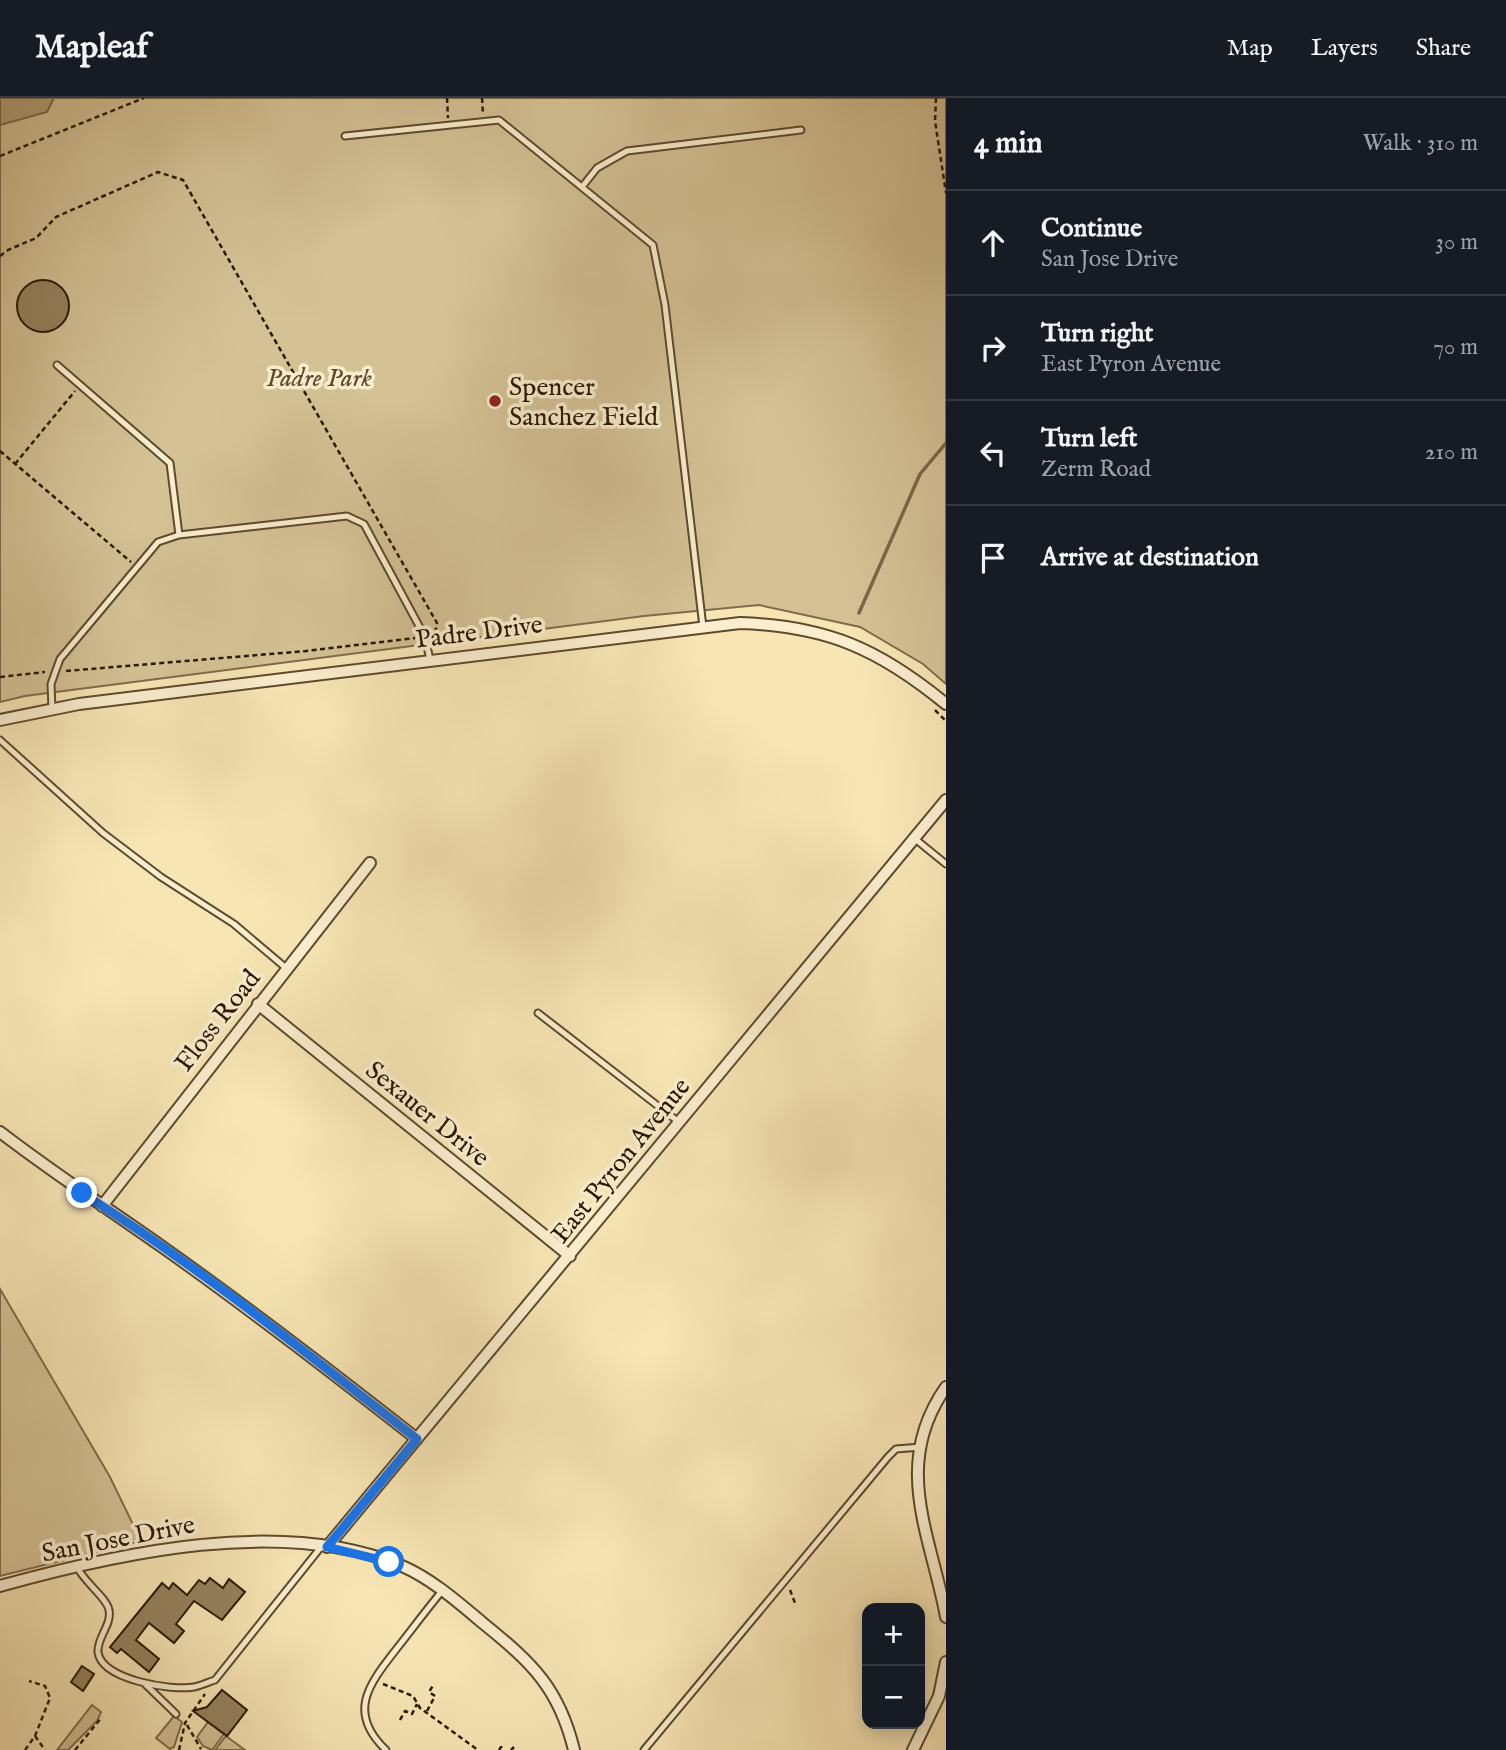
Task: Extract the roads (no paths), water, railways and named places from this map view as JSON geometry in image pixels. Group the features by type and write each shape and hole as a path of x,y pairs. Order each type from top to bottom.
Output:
{"street":[{"name":"Padre Drive","path":"0,720 52,709 430,660 703,627 768,624 826,635 881,657 906,671 946,704"},
{"name":"East Pyron Avenue","path":"324,1547 570,1256 946,800"},
{"name":"Floss Road","path":"102,1206 370,863"},
{"name":"Sexauer Drive","path":"258,1004 570,1256"},
{"path":"0,1132 292,1341 417,1439"},
{"path":"946,1387 930,1417 921,1447 917,1476 919,1510 946,1617"},
{"name":"San Jose Drive","path":"0,1586 140,1552 194,1544 324,1547 402,1566 442,1591 535,1667 555,1696 574,1750"},
{"path":"912,1750 939,1696 946,1662"}],"lane":[{"path":"345,136 499,120 653,245 665,305 703,627"},
{"path":"582,187 597,168 627,151 801,130"},
{"path":"57,365 170,463 179,535"},
{"path":"52,709 51,684 60,659 158,542 179,535 347,516 357,518 364,524 425,637 430,660"},
{"path":"0,740 15,757 67,798 103,834 161,877 234,924 286,968"},
{"path":"914,838 946,864"},
{"path":"538,1013 680,1123"},
{"path":"644,1750 888,1457 896,1449 921,1447"},
{"path":"78,1567 84,1581 101,1597 109,1610 99,1642 99,1656 104,1664 120,1674 144,1683 185,1688 215,1680 324,1547"},
{"path":"386,1750 370,1729 364,1706 374,1678 442,1591"},
{"path":"144,1683 176,1714"}],"waterway":[{"path":"859,613 920,474 946,443"}],"place":[{"name":"Spencer Sanchez Field","path":"495,401"}],"park label":[{"name":"Padre Park","path":"319,377"}]}
